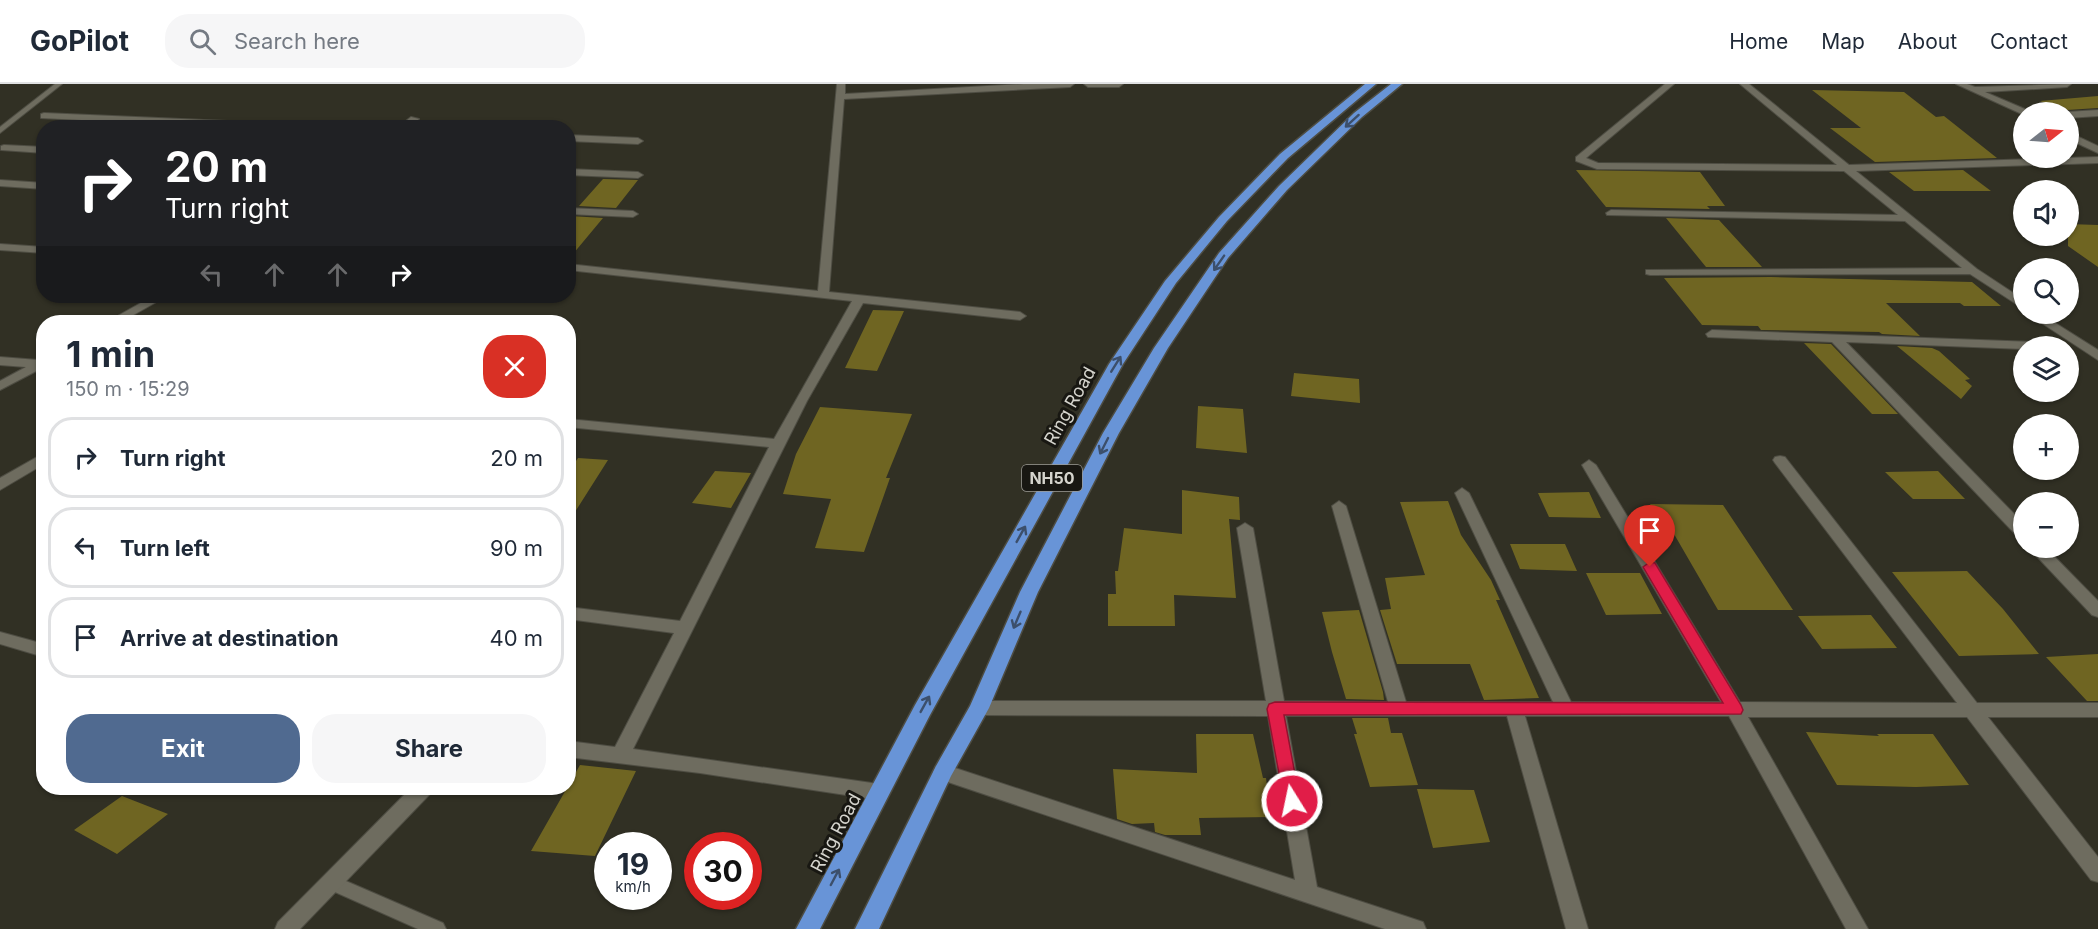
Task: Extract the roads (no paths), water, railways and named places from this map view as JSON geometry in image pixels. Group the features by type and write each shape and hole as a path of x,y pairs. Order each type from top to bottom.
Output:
{"highway":[{"name":"Ring Road","path":"808,929 879,792 1116,364 1171,281 1222,219 1284,156 1371,84"},
{"name":"NH50","path":"867,929 943,772 979,708 1029,592 1111,433 1167,339 1223,256 1283,188 1350,123 1397,84"}],"street":[{"path":"823,296 841,84"},
{"path":"840,97 1070,84"},
{"path":"1088,84 1119,84"},
{"path":"1670,84 1579,159 1597,166 1844,168 2098,160"},
{"path":"1744,84 1906,218 1973,271 2013,298"},
{"path":"1960,84 2013,107"},
{"path":"1973,90 2067,84"},
{"path":"2079,114 2098,113"},
{"path":"44,116 135,120"},
{"path":"576,138 638,141"},
{"path":"2079,140 2098,150"},
{"path":"4,148 36,150"},
{"path":"576,172 638,175"},
{"path":"0,183 36,185"},
{"path":"576,211 633,214"},
{"path":"1611,213 1906,218"},
{"path":"0,247 36,249"},
{"path":"576,268 1020,316"},
{"path":"1650,272 1973,271"},
{"path":"620,756 800,400 859,300"},
{"path":"126,315 148,303"},
{"path":"2049,324 2098,356"},
{"path":"1712,334 2013,344"},
{"path":"1835,338 2013,523"},
{"path":"2079,348 2085,348"},
{"path":"0,362 36,363"},
{"path":"0,386 36,366"},
{"path":"576,424 778,444"},
{"path":"1780,460 2098,873"},
{"path":"0,484 36,462"},
{"path":"1589,465 1735,710 1857,929"},
{"path":"1462,493 1565,709"},
{"path":"1340,506 1399,709"},
{"path":"1245,528 1308,893"},
{"path":"2047,558 2098,611"},
{"path":"576,614 684,628"},
{"path":"0,638 36,649"},
{"path":"979,708 2098,710"},
{"path":"1514,709 1577,929"},
{"path":"576,750 879,792"},
{"path":"943,772 1415,929"},
{"path":"286,929 416,795"}],"lane":[{"path":"0,131 59,84"},
{"path":"332,883 437,929"}]}
